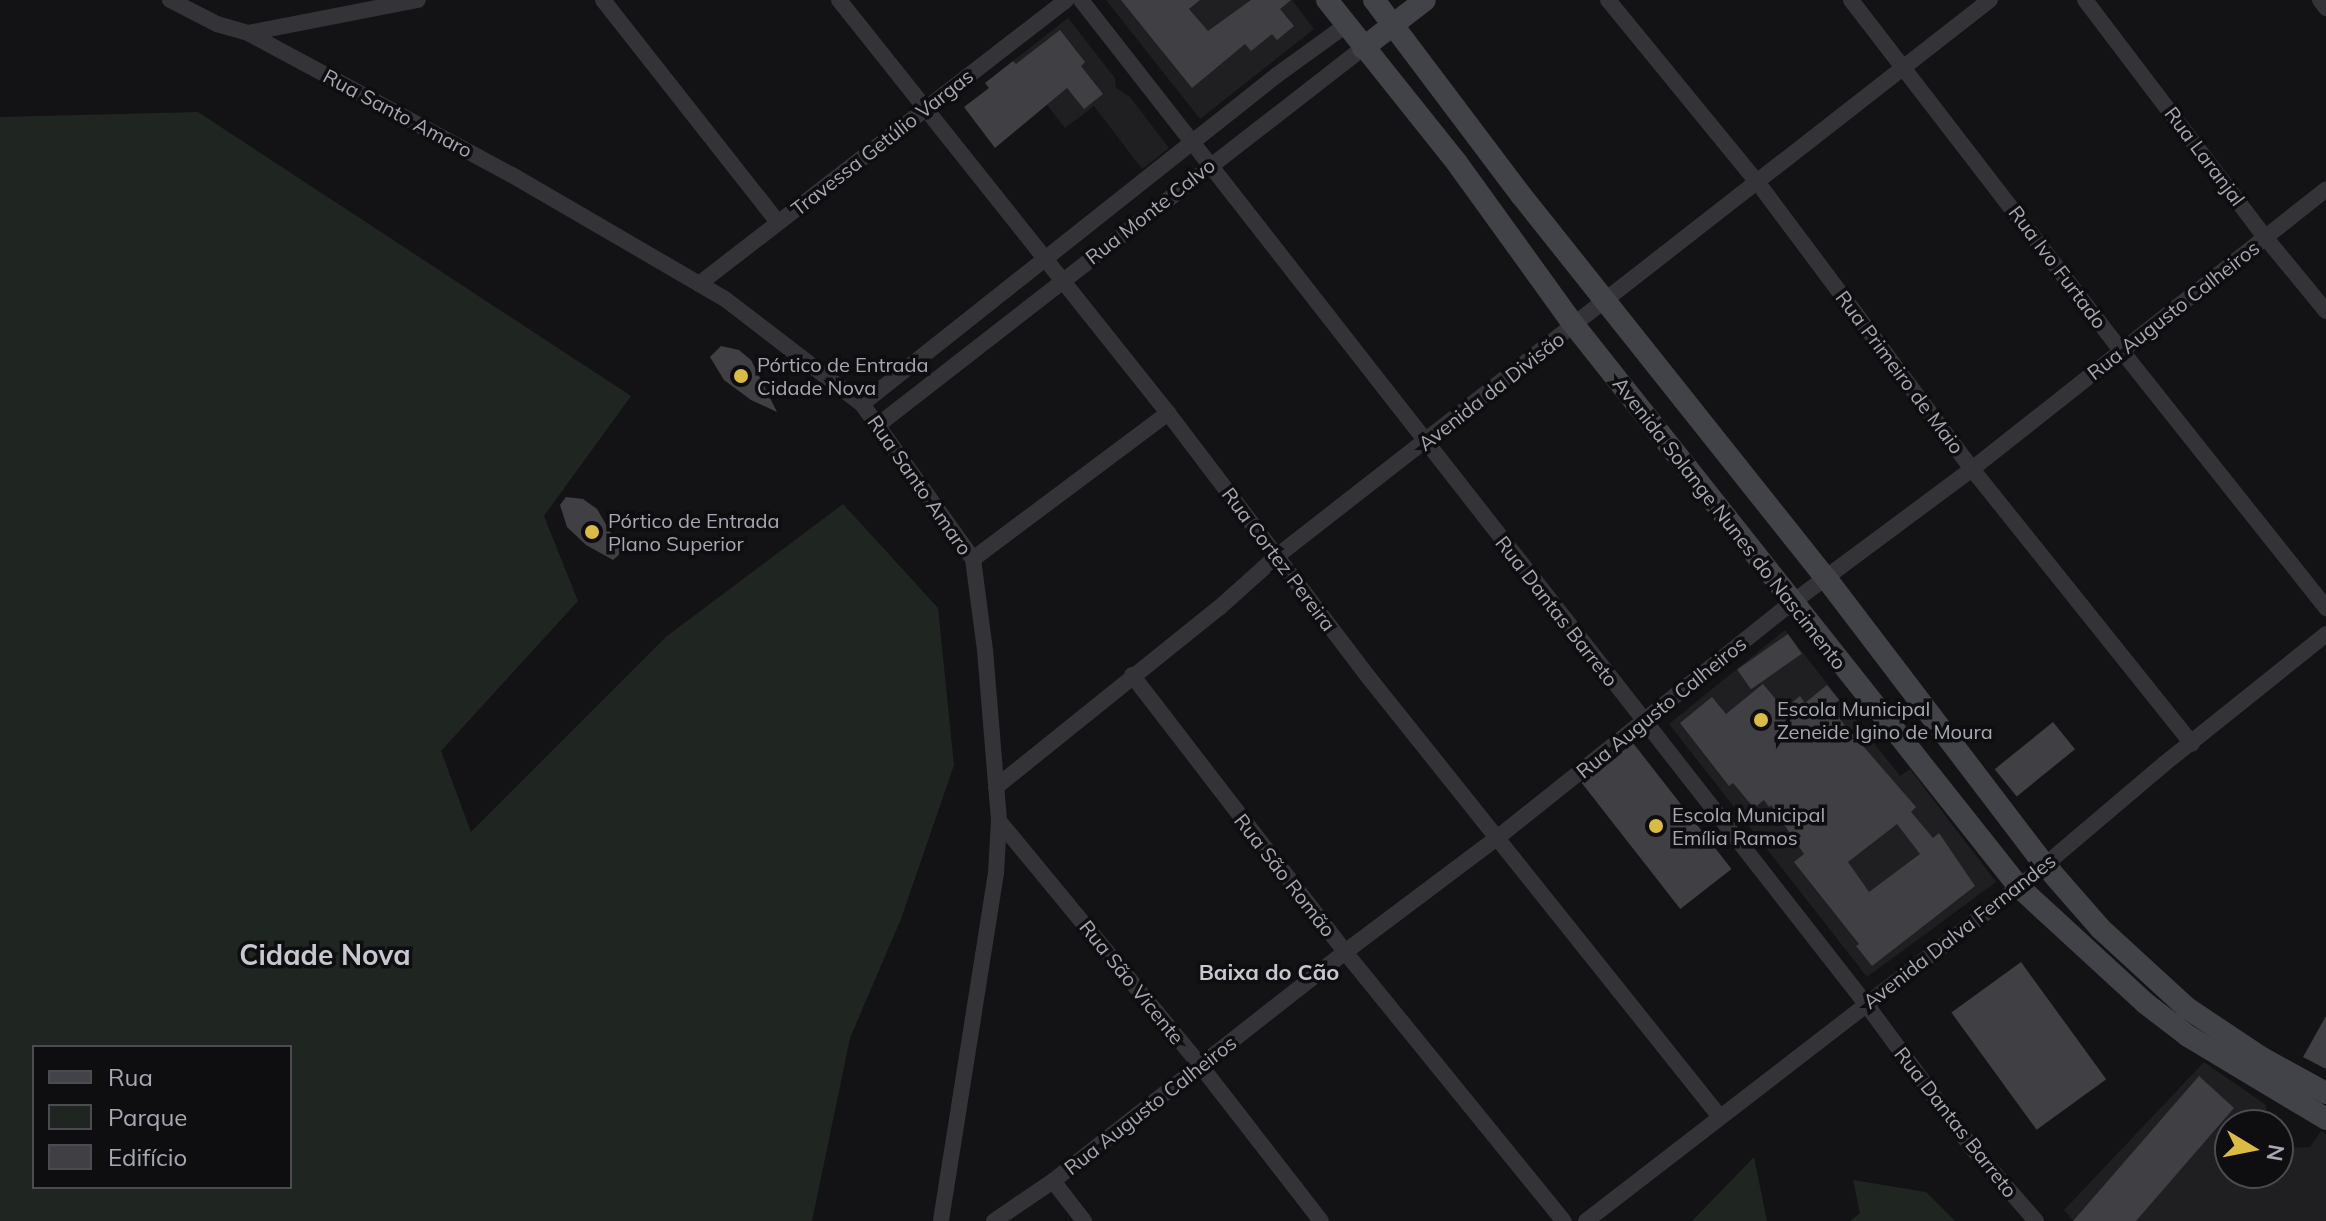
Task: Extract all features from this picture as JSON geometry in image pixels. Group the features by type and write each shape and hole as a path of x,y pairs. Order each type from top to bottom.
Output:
{"main road":[{"name":"Avenida Solange Nunes do Nascimento","path":"1327,0 1457,163 1574,325 2019,887 2145,1003 2177,1028 2236,1068 2326,1119"},
{"name":"Rua Monte Calvo","path":"1363,48 1425,0"},
{"name":"Avenida Solange Nunes do Nascimento","path":"1377,1 1521,195 1826,578 2045,865 2101,929 2187,1008 2262,1058 2326,1093"},
{"name":"Rua Monte Calvo","path":"1346,25 1377,1"}],"street":[{"name":"Rua Santo Amaro","path":"170,0 217,24 248,33 512,175 699,284 792,348 862,404 973,559 985,650 999,821 996,873 941,1221"},
{"path":"248,33 375,4 418,0"},
{"path":"603,0 778,222"},
{"name":"Rua Cortez Pereira","path":"839,0 1063,279 1497,838 1720,1117"},
{"name":"Travessa Getúlio Vargas","path":"699,284 1066,0"},
{"name":"Rua Dantas Barreto","path":"1081,0 1866,1004 1973,1149 2036,1221"},
{"name":"Rua Primeiro de Maio","path":"1608,0 1758,183 1972,469 2192,744"},
{"name":"Rua Ivo Furtado","path":"1851,0 2121,350 2326,608"},
{"name":"Avenida da Divisão","path":"996,787 1219,608 1277,556 1426,443 1990,0"},
{"name":"Rua Laranjal","path":"2085,0 2265,237 2326,311"},
{"path":"2320,0 2326,8"},
{"name":"Rua Monte Calvo","path":"862,404 1346,25"},
{"name":"Rua Monte Calvo","path":"878,425 1363,48"},
{"name":"Rua Augusto Calheiros","path":"994,1221 1053,1181 1345,952 1497,838 1793,602 1972,469 2326,189"},
{"path":"973,559 1168,413"},
{"name":"Avenida Dalva Fernandes","path":"1586,1221 2019,887 2326,634"},
{"name":"Rua São Romão","path":"1132,675 1345,952 1564,1221"},
{"name":"Rua São Vicente","path":"999,821 1200,1065 1321,1221"},
{"path":"1053,1181 1084,1221"}],"shaded area":[{"path":"1106,0 1292,0 1314,29 1200,119"},
{"path":"1068,18 1115,78 1116,88 1130,97 1169,148 1142,169 1094,106 1065,128 1013,61"},
{"path":"1785,630 1900,776 1910,769 1996,882 1867,977 1669,724"},
{"path":"2204,1062 2266,1105 2266,1109 2214,1109 2214,1189 2294,1189 2294,1148 2310,1147 2321,1131 2326,1134 2326,1221 2073,1221 2064,1210"}],"green space":[{"path":"198,112 631,396 544,516 578,601 441,751 471,832 667,636 843,504 938,608 954,765 901,919 850,1038 812,1221 0,1221 0,117"},
{"path":"1754,1157 1767,1221 1692,1221"},
{"path":"1853,1180 1926,1192 1955,1221 1850,1221 1860,1213"}],"building":[{"path":"1121,0 1200,0 1189,9 1208,31 1251,0 1291,0 1280,9 1294,26 1277,40 1272,34 1251,51 1245,44 1192,88"},
{"path":"1060,30 1085,62 1081,66 1103,94 1084,109 1067,88 995,148 964,107 989,88 985,83"},
{"name":"Pórtico de Entrada Cidade Nova","path":"721,346 739,350 751,360 777,412 751,400 724,380 710,357"},
{"name":"Pórtico de Entrada Plano Superior","path":"566,497 583,499 597,509 622,552 613,560 586,545 567,527 560,505"},
{"path":"1788,634 1802,654 1751,689 1737,670"},
{"path":"1763,684 1784,709 1800,696 1805,703 1827,685 1839,700 1830,708 1916,807 1911,812 1933,838 1939,833 1975,886 1872,966 1856,946 1859,944 1794,862 1804,854 1771,805 1769,807 1764,800 1754,808 1733,783 1729,786 1680,723 1712,697 1726,714","holes":["1897,824 1920,854 1869,892 1848,862"]},
{"path":"2053,722 2075,749 2017,796 1995,769"},
{"name":"Escola Municipal Emília Ramos","path":"1633,743 1732,869 1680,909 1582,783"},
{"path":"2021,962 2106,1079 2037,1130 1951,1013"},
{"path":"2326,1016 2326,1069 2303,1057"},
{"path":"2199,1076 2234,1108 2214,1109 2214,1131 2136,1221 2073,1221"}],"place":[{"name":"Pórtico de Entrada Cidade Nova","path":"741,376"},
{"name":"Pórtico de Entrada Plano Superior","path":"592,532"},
{"name":"Escola Municipal Zeneide Igino de Moura","path":"1761,720"},
{"name":"Escola Municipal Emília Ramos","path":"1656,826"}],"district":[{"name":"Cidade Nova","path":"325,955"},
{"name":"Baixa do Cão","path":"1269,973"}]}
